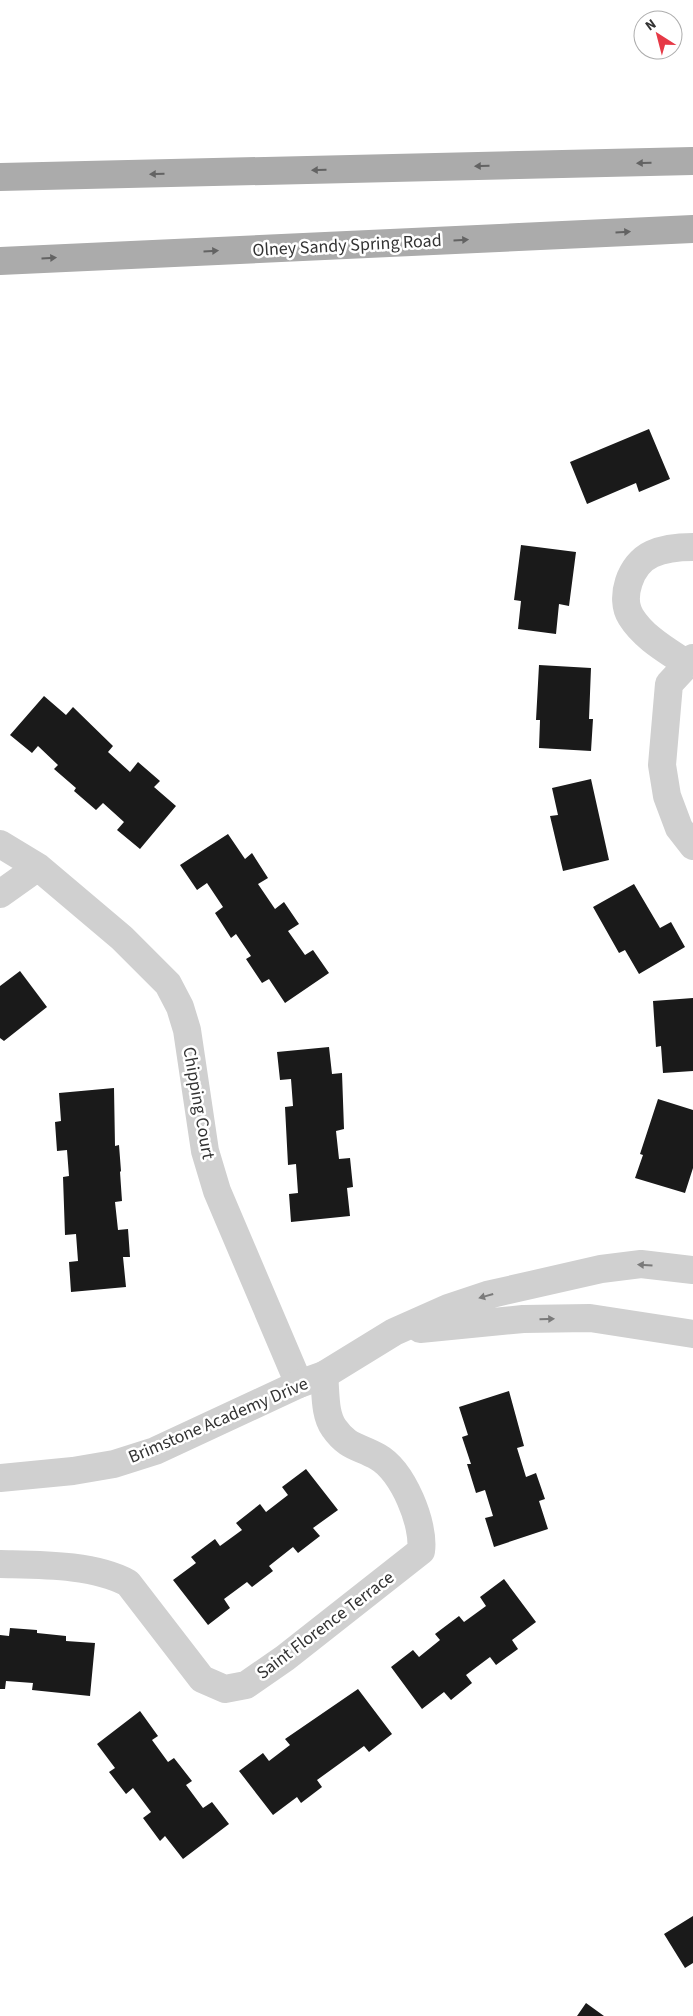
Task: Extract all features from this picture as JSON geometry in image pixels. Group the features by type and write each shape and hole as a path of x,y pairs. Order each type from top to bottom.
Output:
{"main road":[{"path":"0,177 693,162"},
{"name":"Olney Sandy Spring Road","path":"0,261 693,229"}],"street":[{"path":"693,547 674,546 650,555 634,571 625,598 631,616 647,635 690,661 669,684 662,765 667,796 679,828 693,846"},
{"name":"Chipping Court","path":"0,844 38,867 122,938 168,984 180,1007 187,1030 206,1150 217,1191 312,1380"},
{"path":"0,894 38,867"},
{"name":"Brimstone Academy Drive","path":"0,1478 74,1471 114,1464 155,1451 312,1380 394,1332 448,1308 487,1295 601,1269 641,1264 693,1270"},
{"name":"Brimstone Academy Drive","path":"394,1332 479,1322 590,1318 693,1334"},
{"name":"Saint Florence Terrace","path":"0,1564 52,1566 113,1575 128,1583 202,1679 225,1689 246,1685 285,1658 421,1551 423,1538 415,1513 405,1489 392,1468 378,1457 347,1444 333,1426 327,1408 312,1380"}],"building":[{"path":"649,429 670,479 639,492 636,483 587,504 570,462"},
{"path":"521,545 576,552 569,606 559,604 556,634 518,629 521,601 514,600"},
{"path":"539,665 591,668 589,719 593,719 591,751 539,748 540,720 536,720"},
{"path":"44,696 66,715 73,707 113,746 108,752 130,772 138,762 160,781 154,787 176,806 140,849 117,830 124,822 103,803 96,810 74,791 76,788 54,769 58,765 38,746 32,753 10,735"},
{"path":"591,779 609,860 563,871 550,816 558,815 552,788"},
{"path":"228,834 245,859 252,853 268,878 258,884 275,909 284,902 299,924 288,931 305,955 313,950 329,973 285,1003 269,979 262,983 246,959 251,956 236,934 231,938 215,913 223,907 207,883 197,890 180,865"},
{"path":"634,884 660,928 671,922 685,947 639,974 625,950 619,953 593,907"},
{"path":"20,971 47,1007 4,1041 0,1038 0,986"},
{"path":"693,998 693,1071 663,1073 661,1046 656,1047 653,1001"},
{"path":"329,1047 332,1074 342,1073 344,1129 336,1131 339,1159 350,1158 353,1187 347,1188 350,1216 291,1222 289,1194 298,1193 296,1164 288,1165 285,1107 293,1106 291,1079 280,1080 277,1052"},
{"path":"114,1088 115,1146 119,1145 122,1201 115,1202 118,1230 128,1229 130,1257 123,1257 126,1287 71,1292 69,1262 78,1261 76,1234 65,1235 63,1177 69,1176 67,1150 57,1151 55,1122 61,1121 59,1093"},
{"path":"658,1099 693,1110 693,1168 685,1193 635,1178 643,1155 640,1154"},
{"path":"509,1391 524,1446 517,1448 526,1477 536,1473 545,1499 539,1501 548,1529 494,1547 485,1518 493,1516 485,1490 476,1493 467,1464 471,1464 462,1437 468,1435 459,1407"},
{"path":"306,1469 338,1510 313,1528 320,1536 298,1553 293,1547 269,1566 273,1571 252,1587 247,1582 224,1599 230,1608 208,1625 173,1580 196,1563 191,1557 215,1539 220,1546 242,1530 236,1523 260,1504 266,1512 288,1495 282,1487"},
{"path":"504,1579 536,1622 512,1640 518,1649 496,1665 490,1657 466,1675 472,1683 451,1700 444,1692 422,1709 391,1667 413,1650 419,1657 440,1640 435,1634 459,1616 464,1622 486,1606 480,1597"},
{"path":"10,1628 37,1630 37,1633 66,1636 66,1641 95,1643 90,1696 32,1690 33,1683 6,1681 5,1689 0,1689 0,1635 9,1636"},
{"path":"358,1689 392,1734 369,1752 364,1746 317,1780 322,1787 301,1803 297,1797 273,1815 239,1771 263,1753 269,1761 290,1745 285,1739"},
{"path":"140,1711 158,1736 152,1740 168,1762 174,1758 192,1781 186,1785 203,1808 212,1802 229,1824 183,1859 165,1836 160,1841 143,1818 151,1812 133,1788 126,1794 109,1772 115,1768 97,1744"},
{"path":"693,1916 693,1963 685,1968 664,1934"},
{"path":"586,2003 604,2016 577,2016"}]}
